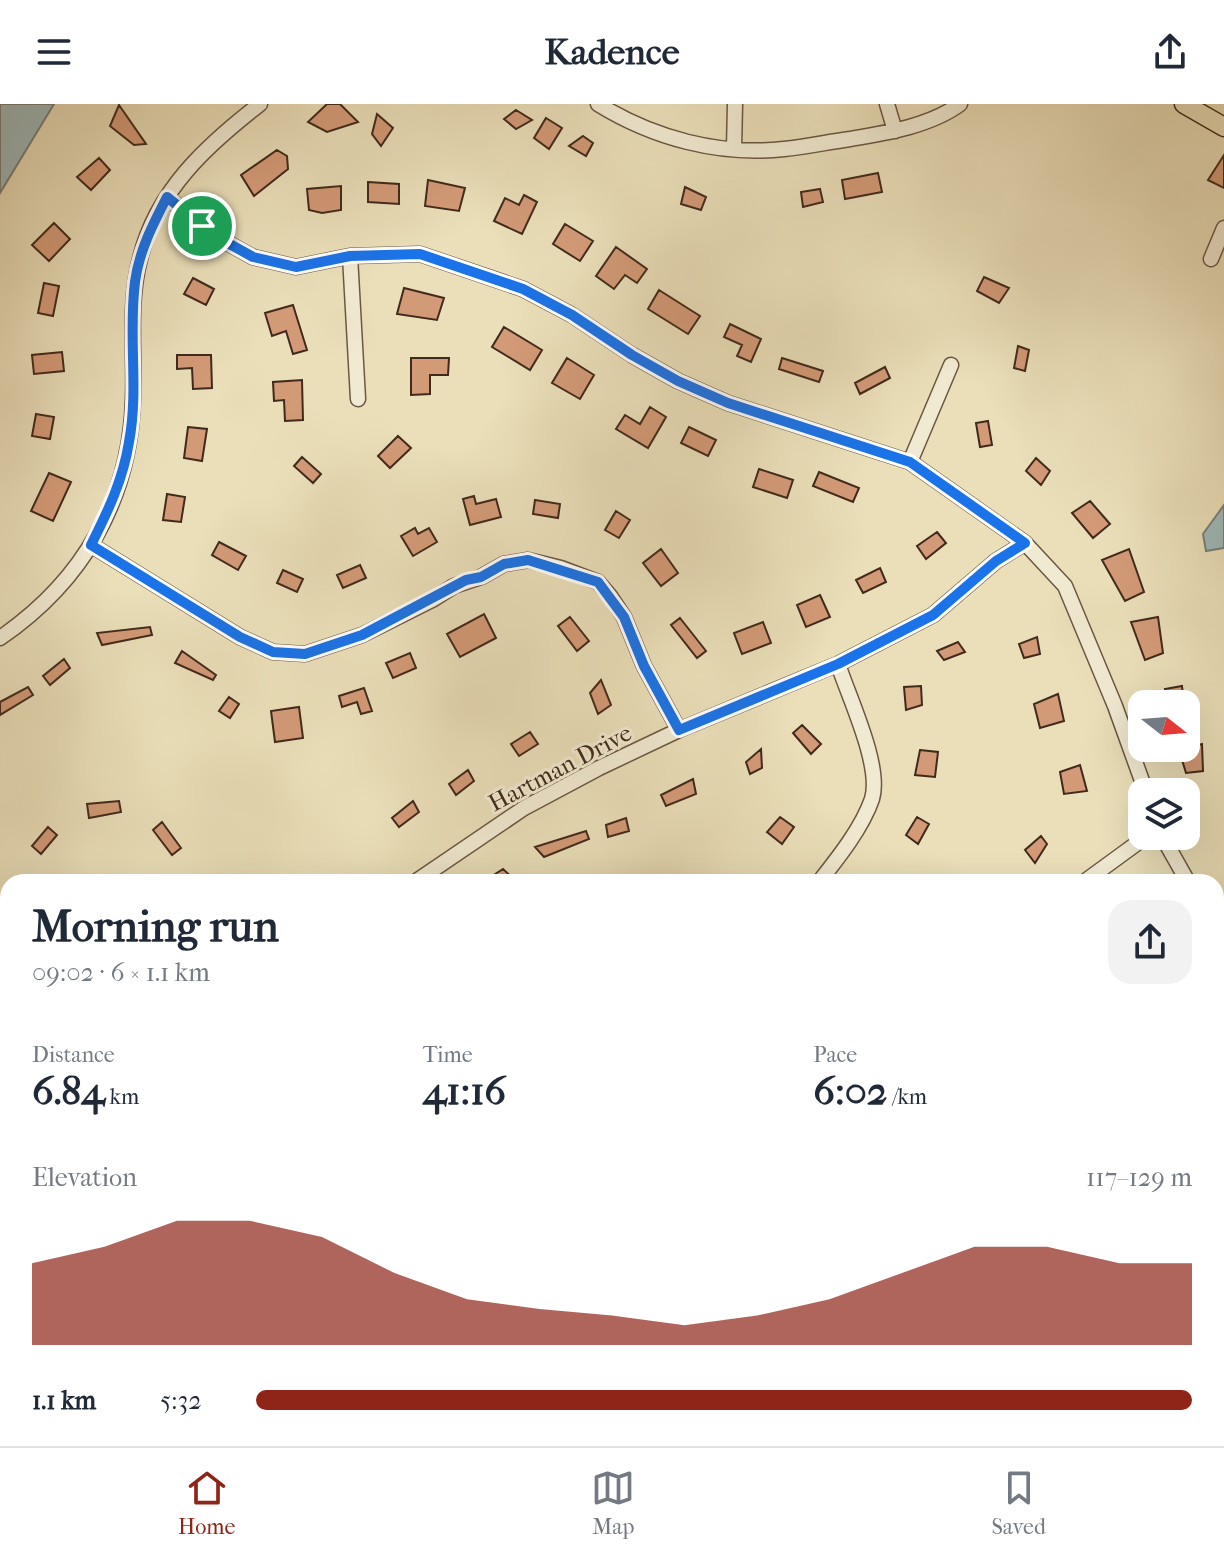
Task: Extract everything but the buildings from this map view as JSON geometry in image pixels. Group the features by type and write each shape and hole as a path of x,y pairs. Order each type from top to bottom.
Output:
{"main road":[{"path":"1184,104 1224,127"}],"street":[{"path":"0,638 42,607 91,545 121,479 130,439 133,401 135,285 140,257 151,227 188,167 215,139 260,104"},
{"path":"598,104 669,138 734,149 783,150 895,131 951,111 960,104"},
{"path":"734,149 735,104"},
{"path":"887,104 895,131"},
{"path":"167,197 215,236 253,257 296,267 350,256 420,254 523,289 572,315 678,381 728,403 910,462 1025,543 1065,586 1141,778"},
{"path":"1211,259 1224,228"},
{"path":"350,256 358,399"},
{"path":"910,462 951,365"},
{"name":"Hartman Drive","path":"427,874 524,808 679,730 838,664 933,615 996,561 1025,543"},
{"path":"91,545 240,637 273,652 305,654 362,635 466,580 481,577 504,564 528,560 561,568 598,582 610,596 624,617 644,666 679,730"},
{"path":"825,874 873,796 873,759 838,664"},
{"path":"1095,874 1128,850"},
{"path":"1170,850 1183,874"}],"water":[{"path":"0,104 54,104 0,193"},
{"path":"1224,505 1224,548 1206,551 1203,534"}],"route":[{"path":"167,197 202,226 253,257 296,267 350,256 420,254 523,289 572,315 678,381 728,403 910,462 1025,543 996,561 933,615 838,664 679,730 644,666 624,617 598,582 528,560 504,564 481,577 466,580 362,635 305,654 273,652 240,637 91,545 121,479 130,439 135,285 140,257 167,197"}]}
